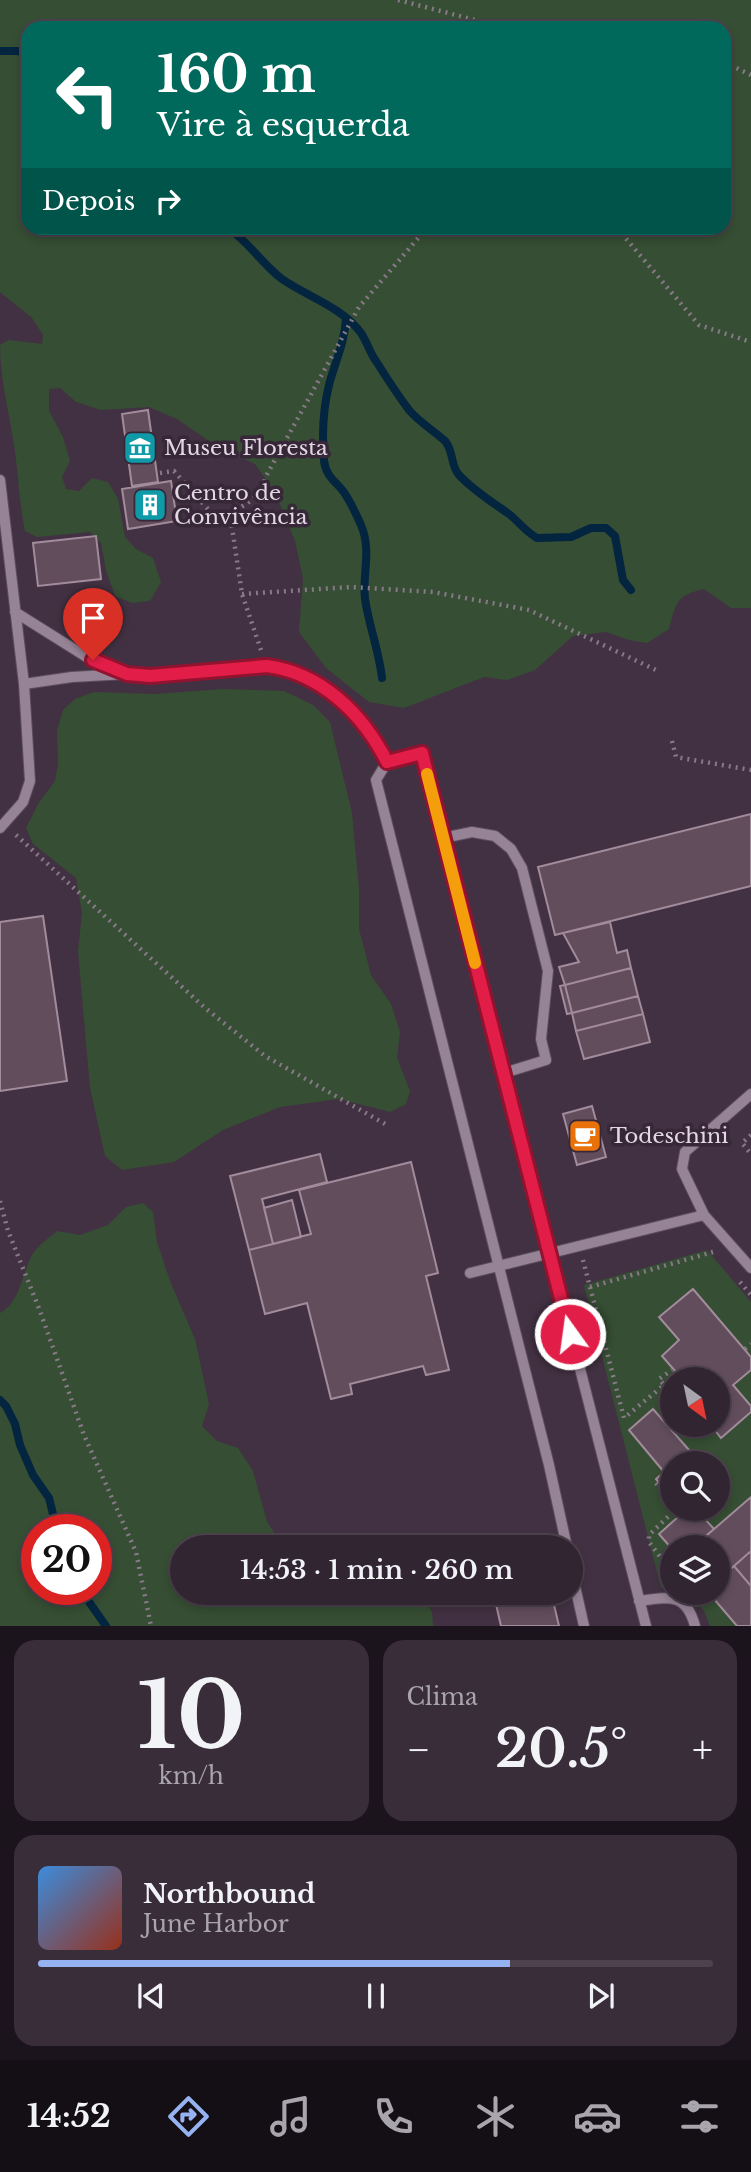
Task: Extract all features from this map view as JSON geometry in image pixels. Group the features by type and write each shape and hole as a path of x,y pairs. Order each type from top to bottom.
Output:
{"lane":[{"path":"0,480 24,684 30,780 23,802 3,826"},
{"path":"15,611 93,660 127,674"},
{"path":"24,684 72,677 127,674 150,676 267,666 282,668 312,679 339,699 364,725 387,762"},
{"path":"564,1535 376,780 387,762 422,753 646,1626"},
{"path":"443,838 472,832 495,836 511,849 522,867 548,971 541,1039 546,1060 504,1073"},
{"path":"751,1094 685,1152 682,1169 704,1214 751,1268"},
{"path":"470,1273 704,1214"},
{"path":"639,1601 670,1597 678,1600 691,1611 695,1626"},
{"path":"579,1605 584,1626"}],"path":[{"path":"398,0 479,21"},
{"path":"731,65 751,75"},
{"path":"160,473 174,471 214,516 230,514 257,496 359,307 422,235"},
{"path":"624,235 699,325 751,342"},
{"path":"230,514 242,593 262,653"},
{"path":"242,593 351,587 433,592 488,602 529,610 656,670"},
{"path":"672,741 676,757 751,770"},
{"path":"3,826 204,1006 265,1056 387,1125"},
{"path":"751,1135 742,1143 751,1154"},
{"path":"0,1201 8,1231 84,1435 136,1552 151,1626"},
{"path":"579,1246 624,1418 660,1388"},
{"path":"590,1287 714,1252"},
{"path":"744,1349 751,1344"},
{"path":"656,1483 660,1488"},
{"path":"660,1557 649,1542 649,1535 664,1521"}],"green space":[{"path":"0,0 751,0 751,608 731,608 704,589 682,597 676,606 669,629 647,643 606,632 573,636 535,670 507,680 484,677 404,708 369,702 326,668 299,632 303,578 295,541 275,492 255,464 216,446 177,419 149,407 101,410 76,402 60,388 49,389 49,411 63,437 70,461 62,477 66,489 79,491 92,478 108,482 118,499 125,537 136,549 153,558 161,582 150,601 132,603 115,596 101,543 90,532 37,537 25,531 0,345 9,340 42,344 43,335 32,318 0,292"},
{"path":"223,689 284,691 313,705 330,722 352,813 359,889 359,929 371,975 391,1004 400,1032 397,1058 410,1091 406,1104 390,1112 339,1099 280,1107 223,1130 174,1162 122,1170 105,1156 90,1088 78,951 82,913 76,878 33,844 26,828 38,804 55,781 58,764 57,731 63,710 75,699 94,692 154,694"},
{"path":"143,1203 153,1212 157,1242 170,1281 195,1339 209,1404 202,1426 217,1441 238,1448 253,1471 267,1522 276,1535 170,1535 170,1605 428,1605 432,1612 433,1626 0,1626 0,1313 12,1302 32,1255 43,1242 57,1231 80,1235 108,1225 126,1207"},
{"path":"707,1250 751,1302 751,1626 710,1626 699,1605 730,1605 730,1535 660,1535 660,1584 584,1285"}],"building":[{"name":"Museu Floresta","path":"148,410 158,482 132,486 122,414"},
{"name":"Centro de Convivência","path":"171,481 177,521 128,529 122,489"},
{"path":"96,536 101,579 38,586 33,543"},
{"path":"751,814 751,886 555,935 538,867"},
{"path":"43,916 67,1081 0,1091 0,922"},
{"path":"610,922 617,953 627,950 631,968 565,985 559,967 579,962 563,933"},
{"path":"631,968 638,996 572,1013 565,985"},
{"path":"565,985 572,1013 567,1014 560,986"},
{"path":"638,996 643,1014 576,1031 572,1013"},
{"path":"643,1014 650,1042 584,1059 576,1031"},
{"name":"Todeschini","path":"592,1106 606,1157 577,1165 563,1114"},
{"path":"320,1154 327,1182 262,1199 273,1244 249,1250 230,1176"},
{"path":"411,1162 438,1273 426,1276 449,1370 426,1375 423,1366 350,1384 352,1394 331,1399 307,1303 265,1314 249,1250 311,1234 299,1190"},
{"path":"292,1200 301,1237 273,1244 264,1208"},
{"path":"693,1289 751,1357 751,1370 733,1385 751,1406 751,1412 730,1430 730,1367 672,1367 662,1356 679,1340 659,1317"},
{"path":"653,1409 660,1417 660,1437 678,1437 689,1450 660,1451 660,1467 629,1430"},
{"path":"751,1497 751,1551 730,1569 730,1535 707,1535 723,1521 730,1521 730,1515"},
{"path":"674,1521 707,1521 714,1529 707,1535 659,1534"},
{"path":"751,1551 751,1586 734,1566"},
{"path":"734,1566 751,1586 751,1626 737,1626 719,1605 730,1605 730,1570"},
{"path":"496,1605 554,1605 559,1626 501,1626"}],"waterway":[{"path":"0,51 21,52"},
{"path":"236,235 282,279 335,309 353,324 409,410 448,445 454,467 465,481 537,538 571,537 591,528 606,528 615,536 623,580 631,590"},
{"path":"346,318 342,344 325,403 324,460 328,474 343,491 364,535 365,599 382,678"},
{"path":"0,1400 15,1424 20,1445 33,1475 49,1498 53,1514"},
{"path":"91,1605 106,1626"}],"slow traffic":[{"path":"427,774 475,963"}],"place":[{"name":"Museu Floresta","path":"140,448"},
{"name":"Centro de Convivência","path":"150,505"},
{"name":"Todeschini","path":"585,1136"}],"route":[{"path":"93,660 127,674 150,676 267,666 282,668 312,679 339,699 364,725 387,762 422,753 570,1334"}]}
